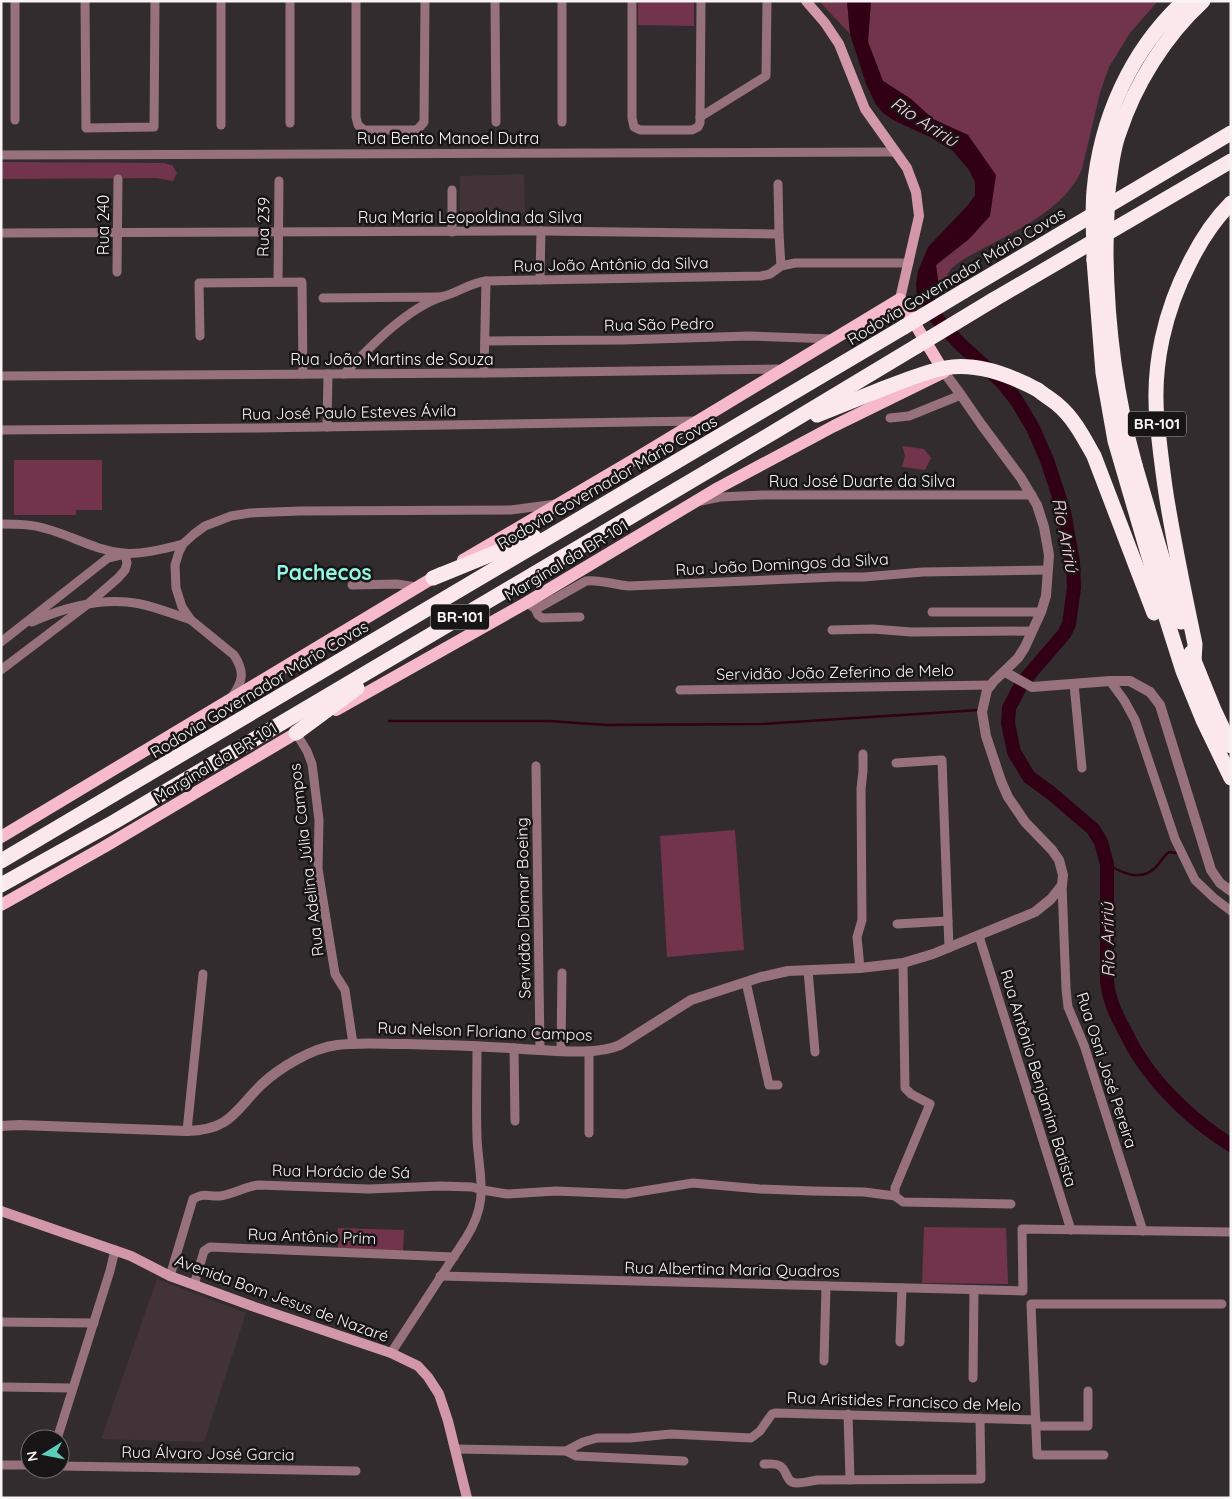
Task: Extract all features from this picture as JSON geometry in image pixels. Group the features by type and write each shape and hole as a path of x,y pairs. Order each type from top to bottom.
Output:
{"highway":[{"name":"BR-101","path":"1184,1 1154,34 1133,64 1124,81 1104,132 1094,192 1094,260 1100,344 1110,419 1128,466 1194,661 1231,746"},
{"name":"BR-101","path":"1203,1 1173,33 1155,59 1139,87 1118,134 1108,190 1106,255 1109,316 1118,388 1128,441 1128,466 1151,564 1180,662 1203,720 1231,778"},
{"name":"Rodovia Governador Mário Covas","path":"1,861 1231,133"},
{"name":"BR-101","path":"1,886 107,826 426,638 1231,161"},
{"name":"BR-101","path":"1194,661 1195,644 1173,539 1162,467 1157,418 1157,378 1168,312 1184,274 1206,234 1231,203"},
{"name":"BR-101","path":"774,432 923,374 960,366 992,371 1016,378 1058,404 1083,436 1094,456 1182,689 1201,731 1214,744"},
{"path":"433,578 579,519"},
{"path":"296,733 426,638"}],"main road":[{"path":"806,1 834,35 844,54 865,109 907,168 912,179 918,202 918,222 900,299 944,372"},
{"path":"1,837 900,299"},
{"name":"Marginal da BR-101","path":"1,905 296,733 531,605 694,502 834,426 944,372"},
{"name":"Avenida Bom Jesus de Nazaré","path":"1,1211 115,1250 170,1276 391,1353 418,1366 439,1394 448,1421 467,1498"}],"street":[{"path":"15,1 15,120"},
{"path":"85,1 86,128 154,127 155,1"},
{"path":"221,1 221,125"},
{"path":"290,1 290,123"},
{"path":"356,1 356,117 358,125 364,130 415,130 423,125 425,118 425,1"},
{"path":"496,1 496,122"},
{"path":"562,1 562,122"},
{"path":"632,1 632,118 634,126 640,130 692,130 698,127 700,117 700,1"},
{"path":"700,117 766,76 767,1"},
{"name":"Rua Bento Manoel Dutra","path":"1,155 895,152"},
{"name":"Rua 240","path":"117,272 118,179"},
{"name":"Rua 239","path":"278,278 279,181"},
{"path":"778,184 781,266 795,263 908,263"},
{"path":"452,190 452,232"},
{"path":"540,280 541,231"},
{"name":"Rua Maria Leopoldina da Silva","path":"1,234 541,231 779,234"},
{"name":"Rua João Antônio da Silva","path":"344,374 384,335 422,305 455,293 471,284 486,281 762,276 770,274 781,266"},
{"path":"200,336 199,283 278,278 302,282 303,374"},
{"path":"484,373 486,281"},
{"path":"323,298 442,297"},
{"name":"Rua São Pedro","path":"485,341 656,340 750,336 834,339"},
{"name":"Rua João Martins de Souza","path":"1,376 784,369"},
{"path":"944,372 1032,495 1040,512 1044,527 1049,555 1046,596 1041,612 1009,675 991,685 985,696 982,712 986,736 1008,797 1015,810 1059,860 1063,874 1062,885"},
{"path":"327,427 328,374"},
{"path":"890,418 909,416 962,395"},
{"name":"Rua José Paulo Esteves Ávila","path":"1,430 697,421"},
{"name":"Rua José Duarte da Silva","path":"694,502 720,497 763,495 1032,495"},
{"path":"175,565 183,544 194,534 205,526 231,516 250,513 310,511 511,510 561,503"},
{"path":"1,524 34,525 94,547 125,554"},
{"path":"1,642 108,558 166,549 183,544"},
{"path":"166,549 171,551 173,556 176,588 182,607 191,620 234,655 239,662 241,679 228,701"},
{"path":"1,670 88,604 125,570 127,563 125,554"},
{"name":"Rua João Domingos da Silva","path":"531,605 540,608 586,580 629,586 864,577 923,572 1048,570"},
{"path":"352,585 397,584 416,588"},
{"path":"65,592 66,599 72,608"},
{"path":"170,613 175,610 179,599"},
{"path":"1,636 56,612 88,604 126,602 191,620"},
{"path":"531,605 542,618 580,617"},
{"path":"932,612 1041,612"},
{"path":"832,630 867,629 910,632 1032,631"},
{"path":"1009,675 1029,686 1130,681 1150,692 1160,705 1211,870 1220,883 1231,891"},
{"path":"1110,681 1124,700 1135,720 1175,838 1195,880 1231,911"},
{"path":"1074,684 1082,768"},
{"name":"Servidão João Zeferino de Melo","path":"680,690 991,685"},
{"name":"Rua Adelina Júlia Campos","path":"296,733 307,751 312,764 319,820 318,869 334,974 344,990 353,1044"},
{"path":"860,968 858,937 862,920 861,788 863,754"},
{"path":"896,763 942,760 949,948"},
{"name":"Servidão Diomar Boeing","path":"536,766 540,1050"},
{"name":"Rua Nelson Floriano Campos","path":"1,1126 187,1131 210,1128 226,1122 270,1078 306,1055 327,1046 353,1044 602,1050 615,1047 691,1000 780,972 860,968 902,963 924,957 1035,912 1051,900 1062,885"},
{"name":"Rua Osni José Pereira","path":"1062,885 1068,1007 1084,1044 1143,1231"},
{"path":"897,924 948,921"},
{"name":"Rua Antônio Benjamim Batista","path":"979,936 1071,1230"},
{"path":"895,1196 895,1188 930,1104 911,1094 905,1088 902,963"},
{"path":"808,970 815,1052"},
{"path":"561,1050 562,973"},
{"path":"187,1131 203,974"},
{"path":"746,982 770,1085 778,1085"},
{"path":"391,1353 475,1222 482,1190 477,1137 477,1046"},
{"path":"514,1048 515,1121"},
{"path":"589,1051 589,1133"},
{"name":"Rua Horácio de Sá","path":"170,1276 193,1199 200,1195 224,1195 259,1184 369,1190 440,1186 472,1187 506,1194 556,1191 624,1194 693,1183 812,1192 864,1192 895,1196 903,1202 1012,1204"},
{"name":"Rua Albertina Maria Quadros","path":"440,1276 1023,1291 1022,1229 1071,1230"},
{"path":"1071,1230 1231,1232"},
{"name":"Rua Antônio Prim","path":"194,1285 204,1251 210,1247 454,1257"},
{"path":"60,1429 115,1250"},
{"path":"824,1361 826,1286"},
{"path":"900,1342 902,1288"},
{"path":"973,1378 974,1290"},
{"path":"1104,1455 1037,1455 1031,1304 1222,1304"},
{"path":"1,1322 94,1323"},
{"path":"1,1387 72,1388"},
{"name":"Rua Aristides Francisco de Melo","path":"455,1449 566,1451 583,1442 597,1438 671,1434 751,1438 760,1431 772,1414 775,1413 980,1418 1088,1426 1088,1391"},
{"path":"848,1414 850,1480"},
{"path":"764,1464 779,1465 792,1482 817,1480 981,1479 980,1418"},
{"path":"566,1451 576,1456 684,1461"},
{"path":"4,1464 20,1465"},
{"name":"Rua Álvaro José Garcia","path":"70,1466 356,1471"}],"shaded area":[{"path":"638,1 694,1 694,26 638,25"},
{"path":"819,1 847,1 850,34"},
{"path":"871,1 1158,1 1130,33 1109,67 1100,93 1082,169 1075,183 1065,195 1040,216 967,257 951,269 945,282 944,291 940,294 936,265 969,239 990,216 968,135 933,119 911,99 883,81 868,42"},
{"path":"1,162 164,163 172,165 177,173 173,181 156,178 1,179"},
{"path":"524,174 525,213 535,213 535,224 460,223 460,176"},
{"path":"902,446 924,449 931,458 925,470 902,467 905,455"},
{"path":"14,460 102,460 102,510 76,510 76,515 14,515"},
{"path":"735,830 744,950 667,957 660,836"},
{"path":"924,1227 1006,1228 1008,1284 922,1283"},
{"path":"338,1228 404,1230 403,1251 338,1248"},
{"path":"157,1279 246,1313 204,1442 101,1439"}],"water":[{"path":"847,1 871,1 868,42 883,81 911,99 933,119 968,135 996,175 990,216 969,239 936,265 940,294 919,306 916,284 918,271 928,247 968,205 975,195 975,182 969,170 953,151 930,137 895,121 883,113 875,103 866,84 850,34"}],"waterway":[{"name":"Rio Aririú","path":"924,285 932,311 939,321 959,343 1001,381 1017,401 1033,428 1047,460 1064,512 1073,562 1074,588 1069,624 1064,634 1022,683 1009,708 1008,723 1014,752 1029,777 1093,829 1101,842 1107,864 1108,988 1114,1009 1133,1047 1149,1071 1169,1095 1193,1117 1231,1145"},
{"path":"389,721 549,721 607,725 762,724 979,710"},
{"path":"1107,864 1131,875 1143,875 1155,868 1169,852 1176,853"}],"district":[{"name":"Pachecos","path":"324,573"}]}
